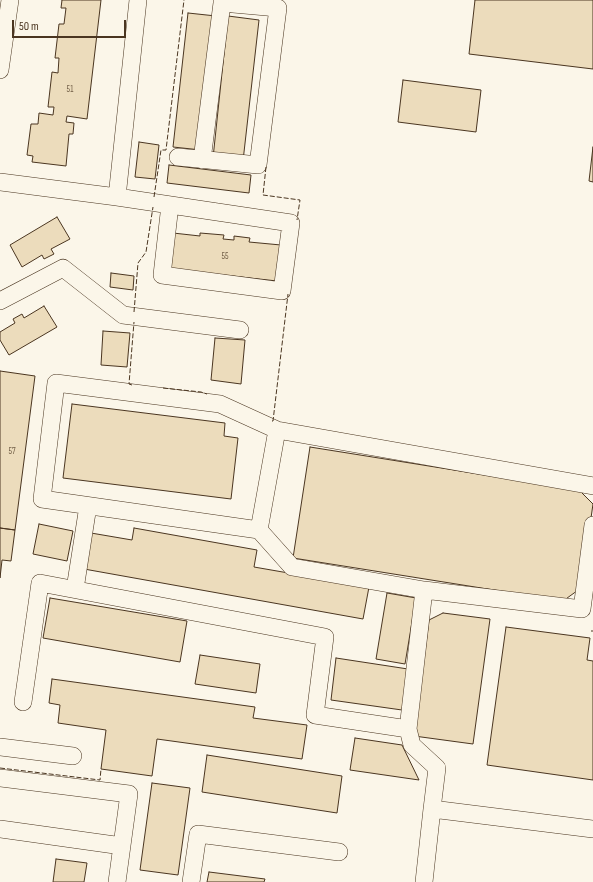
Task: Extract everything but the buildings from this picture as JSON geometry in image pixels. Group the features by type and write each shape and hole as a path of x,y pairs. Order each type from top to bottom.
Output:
{"street":[{"path":"0,70 10,0"},
{"path":"117,197 138,0"},
{"path":"178,158 258,165 278,8 222,2 202,160"},
{"path":"0,182 117,197 291,223 282,291 162,275 170,205"},
{"path":"0,301 63,268 123,315 240,330"},
{"path":"593,486 277,430 220,404 56,383 42,499 259,530 292,567 424,590 582,609 593,524"},
{"path":"259,530 277,430"},
{"path":"75,589 88,506"},
{"path":"23,702 40,583 325,637 315,715 408,729"},
{"path":"424,590 408,729 412,745 437,768 424,882"},
{"path":"0,748 73,756"},
{"path":"0,778 129,794 117,882"},
{"path":"432,809 593,829"},
{"path":"0,829 122,846"},
{"path":"191,882 198,834 339,852"}],"fence":[{"path":"154,197 161,150 166,150 184,0"},
{"path":"266,167 263,195 300,200 297,220"},
{"path":"134,312 138,263 146,252 153,207"},
{"path":"272,421 288,294"},
{"path":"132,385 129,384 134,322"},
{"path":"163,388 207,394"},
{"path":"0,768 100,780 101,769"}]}
